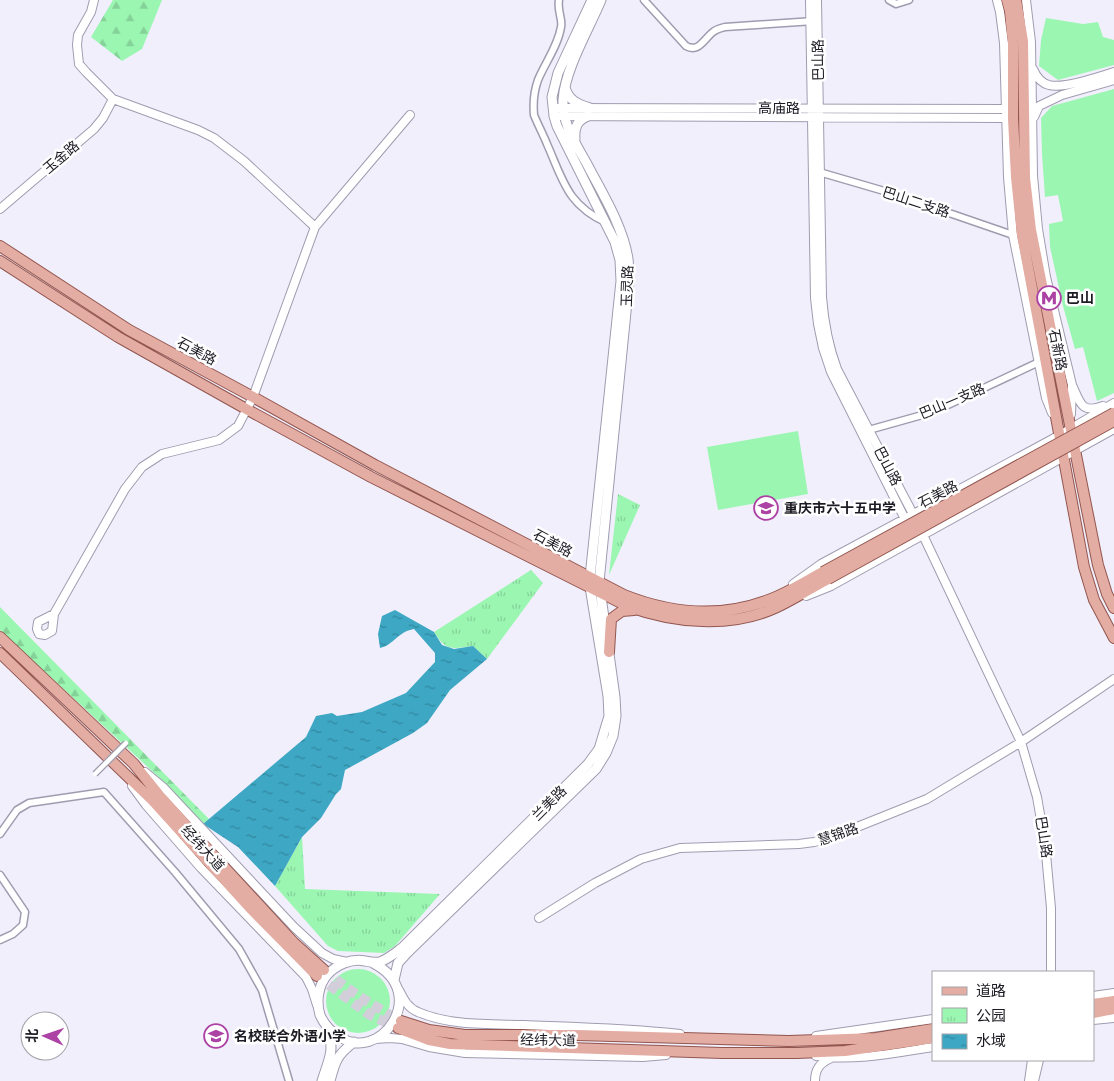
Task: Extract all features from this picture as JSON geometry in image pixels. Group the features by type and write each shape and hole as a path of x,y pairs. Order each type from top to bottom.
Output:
{"main road":[{"name":"玉灵路","path":"592,0 565,86 563,112 575,142 606,202 623,241 628,259 605,470 595,585"},
{"name":"玉灵路","path":"601,0 558,73 554,85 553,112 557,126 607,223 615,242 625,281"},
{"name":"石新路","path":"1006,0 1010,11 1013,43 1013,119 1022,235 1089,584 1101,615 1114,638"},
{"name":"石新路","path":"1016,0 1023,41 1026,178 1031,230 1098,565 1107,594 1114,608"},
{"path":"565,86 570,98 589,112 578,122 575,142"},
{"name":"石美路","path":"0,246 129,330 640,611 680,620 701,621 748,617 1114,414"},
{"name":"石美路","path":"0,261 118,337 370,477 595,585 641,602 680,610 719,612 775,603"},
{"name":"石美路","path":"825,575 1114,421"},
{"name":"兰美路","path":"375,1039 386,1032 394,1023 398,1011 400,999 395,984 395,970 398,963 596,769 606,753 613,736 616,716 609,652 595,585"},
{"name":"兰美路","path":"347,962 364,960 373,963 381,961 391,957 402,948 588,764 599,749 605,734 609,710 595,585"},
{"path":"609,652 611,619 622,611 640,611"},
{"name":"经纬大道","path":"0,637 134,764 159,795 320,973 249,907 152,800 0,653"},
{"path":"322,1081 331,1057 332,1044 329,1030 319,1013 320,987 326,976 336,967 347,962"},
{"path":"373,963 382,967 395,984"},
{"path":"1094,1004 1114,1001"},
{"path":"1094,1018 1114,1009"},
{"name":"经纬大道","path":"932,1029 877,1042 577,1035 465,1036 400,1024 429,1040 450,1044 722,1053 797,1053 877,1042 932,1038"},
{"path":"329,1030 341,1038 354,1042 365,1042 375,1039"},
{"path":"330,1081 336,1060 354,1042"}],"street":[{"path":"94,0 91,12 78,35 79,64 113,99 198,130 214,138 244,161 315,227"},
{"path":"559,0 558,9 562,26 557,41 537,82 533,105 534,115 565,187 583,209 595,218 607,223"},
{"path":"644,0 686,46 691,49 697,48 714,31 725,28 814,21"},
{"name":"巴山路","path":"810,0 814,21"},
{"name":"巴山路","path":"817,0 814,21 815,298 823,348 831,372 913,514 1021,742 1037,797 1045,842 1050,883 1051,971"},
{"path":"889,0 896,4 909,0"},
{"path":"997,0 1004,43 1008,177 1012,235 1046,398 1060,434"},
{"path":"1026,0 1032,65 1033,176 1038,229 1046,277 1072,385 1081,404 1088,409 1096,409 1114,402"},
{"path":"1032,65 1038,78 1050,86 1083,81"},
{"path":"1062,95 1054,94 1054,90 1114,72"},
{"path":"1032,126 1034,114 1039,106 1062,95 1114,80"},
{"name":"玉金路","path":"0,209 94,129 103,118 113,99"},
{"name":"高庙路","path":"553,112 815,108 1006,109"},
{"name":"高庙路","path":"589,112 815,117 1006,118"},
{"path":"54,614 125,488 142,467 162,454 219,440 238,426 248,410 315,227 410,115"},
{"name":"巴山路","path":"815,117 819,172 822,297 828,346 915,539"},
{"name":"巴山二支路","path":"819,172 891,193 1012,235"},
{"name":"巴山一支路","path":"865,431 933,412 1039,362"},
{"path":"1071,429 1072,385"},
{"path":"775,603 821,564 1071,429 1114,402"},
{"path":"775,603 831,586 1114,429"},
{"name":"慧锦路","path":"539,918 595,883 641,859 680,848 799,844 827,839 922,802 1021,742 1114,679"},
{"path":"95,774 126,743"},
{"name":"经纬大道","path":"134,764 163,787 294,927 322,953 347,962"},
{"name":"经纬大道","path":"121,770 146,806 201,868 306,977 312,989 319,1013"},
{"path":"0,834 17,810 29,803 104,792 175,872 239,950 262,990 289,1081"},
{"path":"0,875 24,912 23,925 13,934 0,940"},
{"name":"经纬大道","path":"395,984 409,1007 417,1012 456,1021 484,1024 642,1029 724,1038"},
{"path":"1094,996 1114,993"},
{"path":"1094,1018 1114,1018"},
{"path":"789,1041 932,1019"},
{"name":"经纬大道","path":"375,1039 402,1039 445,1051 464,1052 644,1057 722,1053"},
{"path":"797,1053 832,1058 879,1056 932,1047"},
{"path":"815,1081 818,1067 832,1058"},
{"path":"1034,1081 1039,1061"},
{"path":"1029,1081 1032,1062"}],"green space":[{"path":"113,0 162,0 142,49 122,61 91,37"},
{"path":"1046,18 1083,24 1098,22 1103,37 1114,40 1114,65 1058,80 1039,66 1041,40"},
{"path":"1114,89 1114,393 1097,401 1083,347 1075,349 1050,247 1049,224 1063,221 1058,195 1045,197 1041,118 1052,106"},
{"path":"798,431 808,494 718,510 707,447"},
{"path":"618,494 640,505 609,575"},
{"path":"531,570 543,583 487,659 473,646 454,648 446,646 438,638 434,632"},
{"path":"0,607 209,819 203,824 165,783 0,630"},
{"path":"302,837 305,889 440,894 395,946 384,953 338,951 328,946 275,886"},
{"path":"352,969 364,969 381,978 388,989 390,1001 388,1013 381,1024 364,1033 352,1033 340,1028 331,1019 326,1007 326,995 331,983 340,974"}],"water":[{"path":"395,610 434,632 442,645 454,649 473,646 487,659 450,690 427,723 413,733 345,770 341,789 321,818 302,837 275,886 238,847 203,824 306,737 316,716 332,713 337,716 362,712 406,693 435,662 435,653 414,629 403,633 389,644 380,648 378,634 382,616"}],"tunnel":[{"path":"324,970 361,997 401,1021"},
{"path":"317,976 370,1015 398,1028"}],"place":[{"name":"巴山","path":"1049,298"},
{"name":"重庆市六十五中学","path":"766,508"},
{"name":"名校联合外语小学","path":"216,1036"}]}
